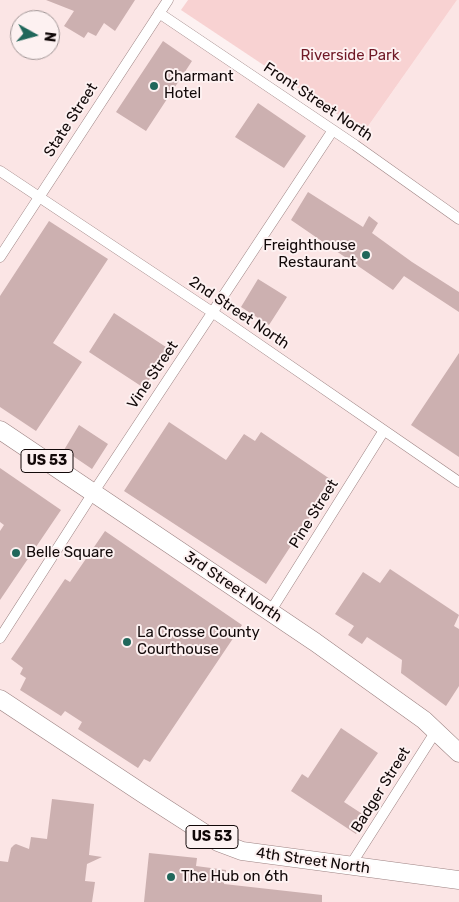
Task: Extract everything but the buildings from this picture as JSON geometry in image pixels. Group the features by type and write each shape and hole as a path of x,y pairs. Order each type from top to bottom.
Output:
{"highway":[{"name":"3rd Street North","path":"0,430 314,642 436,731 459,753"},
{"name":"4th Street North","path":"0,699 218,842 242,852 459,880"}],"street":[{"name":"State Street","path":"0,257 168,0"},
{"name":"Front Street North","path":"159,13 333,130 459,219"},
{"name":"Vine Street","path":"0,638 93,493 333,130"},
{"name":"2nd Street North","path":"0,171 212,312 383,432 459,482"},
{"name":"Pine Street","path":"270,612 383,432"},
{"name":"Badger Street","path":"350,866 436,731"}],"shaded area":[{"path":"0,0 168,0 159,13 355,145 457,0 459,0 459,902 0,902"}],"green space":[{"name":"Riverside Park","path":"188,0 457,0 364,132 181,10"}],"place":[{"name":"Charmant Hotel","path":"154,86"},
{"name":"Freighthouse Restaurant","path":"366,255"},
{"name":"Belle Square","path":"16,553"},
{"name":"La Crosse County Courthouse","path":"127,642"},
{"name":"The Hub on 6th","path":"171,877"}]}
